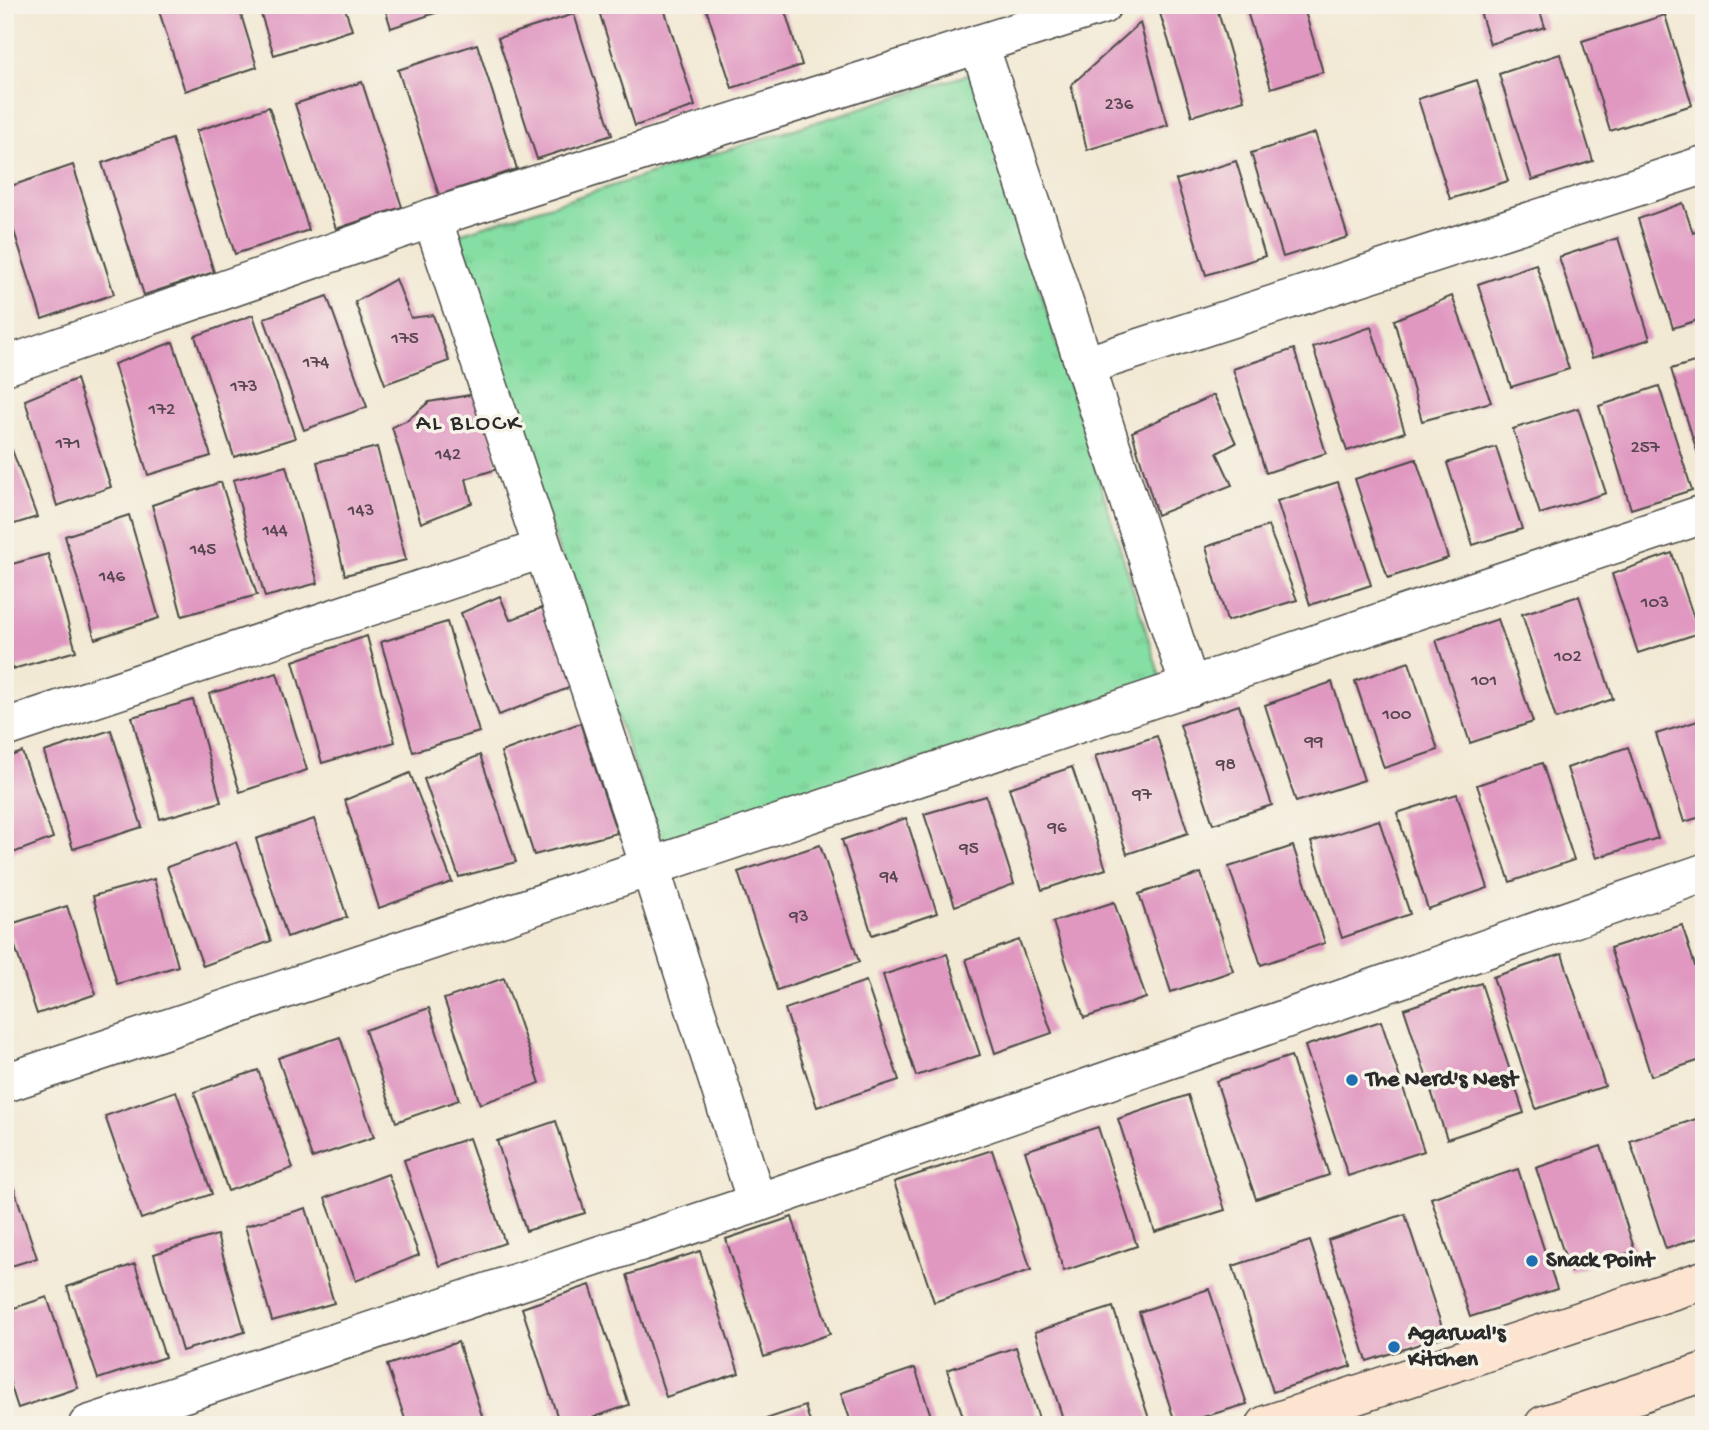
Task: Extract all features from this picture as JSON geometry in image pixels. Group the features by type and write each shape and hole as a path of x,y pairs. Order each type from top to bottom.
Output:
{"main road":[{"path":"1266,1425 1704,1280"},
{"path":"1544,1425 1704,1372"}],"street":[{"path":"5,366 432,218 1102,5"},
{"path":"979,44 1189,687"},
{"path":"1084,366 1704,165"},
{"path":"432,218 650,867 757,1203"},
{"path":"5,1083 1704,514"},
{"path":"5,728 542,549"},
{"path":"88,1425 757,1203 1704,873"}],"green space":[{"path":"973,73 1162,683 661,842 546,513 459,234"}],"building":[{"path":"157,5 238,5 257,67 185,91"},
{"path":"258,5 344,5 352,30 274,55"},
{"path":"384,5 456,5 456,6 391,28"},
{"path":"597,5 663,5 695,106 635,126"},
{"path":"705,5 783,5 802,65 732,88"},
{"path":"1173,5 1216,5 1244,100 1192,116 1159,10"},
{"path":"1245,5 1303,5 1323,72 1271,88"},
{"path":"1478,5 1538,5 1545,27 1490,44"},
{"path":"574,14 612,135 537,159 498,38"},
{"path":"1665,15 1692,105 1610,131 1582,41"},
{"path":"1140,23 1168,125 1087,150 1071,85"},
{"path":"477,44 517,169 439,195 398,70"},
{"path":"1560,54 1593,161 1532,180 1499,74"},
{"path":"1477,80 1508,181 1450,199 1418,99"},
{"path":"362,82 402,207 336,229 295,104"},
{"path":"269,107 309,230 235,254 196,131"},
{"path":"1315,133 1348,237 1283,257 1251,153"},
{"path":"172,139 214,272 144,295 102,163"},
{"path":"1236,161 1265,256 1206,275 1176,180"},
{"path":"73,165 114,294 42,319 5,203 5,188"},
{"path":"1683,203 1693,233 1704,229 1704,318 1673,328 1638,219"},
{"path":"1618,238 1650,339 1592,358 1559,257"},
{"path":"1536,264 1569,369 1511,387 1478,284"},
{"path":"396,279 411,318 433,315 449,361 385,384 355,302"},
{"path":"327,296 367,407 304,430 264,318"},
{"path":"1452,296 1491,402 1422,421 1394,320"},
{"path":"253,315 295,438 234,457 195,336"},
{"path":"1371,327 1405,432 1347,451 1313,347"},
{"path":"173,342 211,456 148,475 114,364"},
{"path":"1294,349 1326,453 1266,473 1233,369"},
{"path":"1704,359 1704,470 1703,470 1671,369"},
{"path":"76,379 111,487 57,506 25,400"},
{"path":"1659,386 1692,490 1631,509 1599,406"},
{"path":"488,392 497,469 466,479 472,503 421,523 392,427 408,420 429,402"},
{"path":"1214,395 1236,443 1217,453 1232,485 1157,515 1132,432"},
{"path":"1578,408 1606,493 1540,514 1513,429"},
{"path":"5,431 37,517 5,527"},
{"path":"377,447 406,560 345,575 317,462"},
{"path":"1496,447 1522,529 1473,545 1447,463"},
{"path":"1416,459 1448,558 1388,578 1355,479"},
{"path":"286,466 318,583 265,597 233,480"},
{"path":"221,482 257,595 182,616 152,505"},
{"path":"1338,482 1371,585 1310,605 1277,501"},
{"path":"129,515 159,618 95,639 65,536"},
{"path":"1268,526 1297,600 1227,621 1206,547"},
{"path":"1672,553 1699,633 1638,653 1612,574"},
{"path":"48,554 76,651 13,669 5,642 5,566"},
{"path":"500,596 510,620 544,607 579,684 499,715 461,613"},
{"path":"1579,596 1613,699 1556,719 1522,614"},
{"path":"1498,619 1533,722 1470,743 1436,640"},
{"path":"447,622 479,732 413,752 381,642"},
{"path":"367,636 395,742 322,763 293,661"},
{"path":"1409,662 1438,750 1384,768 1355,681"},
{"path":"277,673 307,770 240,792 209,694"},
{"path":"1332,682 1364,780 1296,802 1265,705"},
{"path":"193,700 221,802 160,819 132,717"},
{"path":"1239,705 1272,805 1213,824 1180,725"},
{"path":"1704,719 1704,816 1684,822 1656,734"},
{"path":"580,723 617,833 534,855 501,752"},
{"path":"111,730 142,827 73,849 44,752"},
{"path":"1157,736 1188,833 1127,854 1095,756"},
{"path":"1628,747 1658,838 1596,858 1567,768"},
{"path":"22,752 53,838 5,856 5,758"},
{"path":"480,755 516,862 459,877 424,779"},
{"path":"1542,763 1574,860 1510,882 1477,785"},
{"path":"1072,767 1106,869 1042,890 1009,788"},
{"path":"410,773 452,882 379,908 345,800"},
{"path":"1457,794 1488,888 1428,909 1397,813"},
{"path":"986,796 1014,884 955,906 924,814"},
{"path":"906,818 937,913 872,935 842,840"},
{"path":"314,819 347,917 287,937 256,839"},
{"path":"1379,820 1410,914 1342,938 1311,842"},
{"path":"236,842 271,941 203,966 167,867"},
{"path":"820,845 859,962 777,990 738,872"},
{"path":"1293,846 1325,943 1261,965 1229,867"},
{"path":"1201,873 1233,971 1171,992 1139,894"},
{"path":"154,879 178,966 117,984 93,896"},
{"path":"1114,902 1146,998 1084,1018 1053,922"},
{"path":"67,906 96,994 37,1014 8,925"},
{"path":"1682,925 1701,985 1704,984 1704,1059 1651,1076 1610,948"},
{"path":"1019,940 1052,1033 995,1053 966,959"},
{"path":"947,954 980,1055 916,1076 883,975"},
{"path":"1562,954 1605,1086 1536,1109 1493,977"},
{"path":"504,978 540,1083 480,1104 444,999"},
{"path":"866,981 899,1080 817,1107 785,1009"},
{"path":"1481,983 1524,1113 1447,1139 1404,1009"},
{"path":"429,1008 459,1100 396,1122 365,1030"},
{"path":"1381,1021 1424,1151 1348,1176 1305,1046"},
{"path":"340,1037 374,1137 312,1158 278,1058"},
{"path":"1291,1056 1329,1175 1256,1199 1216,1081"},
{"path":"258,1070 293,1168 228,1191 194,1092"},
{"path":"176,1091 212,1194 141,1219 105,1116"},
{"path":"1188,1095 1225,1210 1155,1232 1118,1119"},
{"path":"1699,1118 1704,1134 1704,1236 1666,1249 1630,1141"},
{"path":"556,1121 585,1213 526,1231 497,1141"},
{"path":"1098,1127 1137,1246 1064,1271 1025,1151"},
{"path":"469,1138 505,1243 439,1266 404,1160"},
{"path":"1601,1146 1635,1251 1570,1272 1536,1168"},
{"path":"992,1150 1031,1270 934,1302 894,1182"},
{"path":"5,1161 37,1258 5,1268"},
{"path":"1518,1169 1557,1289 1470,1317 1431,1198"},
{"path":"388,1174 419,1255 356,1281 325,1198"},
{"path":"306,1208 334,1303 272,1321 245,1226"},
{"path":"1405,1214 1445,1336 1367,1361 1328,1240"},
{"path":"792,1217 830,1334 764,1357 726,1239"},
{"path":"217,1235 245,1332 182,1351 154,1254"},
{"path":"1310,1241 1351,1366 1273,1392 1233,1266"},
{"path":"700,1251 739,1373 666,1397 627,1275"},
{"path":"135,1264 165,1357 98,1379 67,1287"},
{"path":"590,1285 629,1405 572,1425 560,1425 522,1308"},
{"path":"1209,1289 1247,1404 1176,1425 1139,1312"},
{"path":"47,1297 78,1388 18,1408 5,1368 5,1311"},
{"path":"1113,1307 1151,1425 1065,1425 1035,1332"},
{"path":"458,1342 485,1425 407,1425 387,1365"},
{"path":"1016,1347 1041,1425 966,1425 947,1370"},
{"path":"915,1368 934,1425 852,1425 841,1393"},
{"path":"805,1406 811,1425 751,1425 751,1424"}],"place":[{"name":"The Nerd's Nest","path":"1352,1080"},
{"name":"Snack Point","path":"1532,1261"},
{"name":"Agarwal's Kitchen","path":"1394,1347"}],"district":[{"name":"AL BLOCK","path":"469,424"}]}
